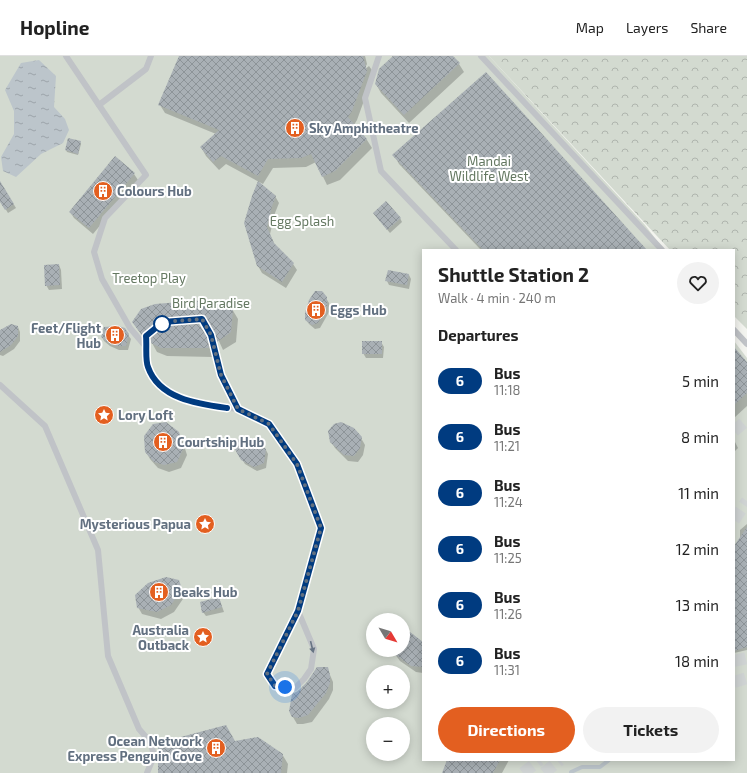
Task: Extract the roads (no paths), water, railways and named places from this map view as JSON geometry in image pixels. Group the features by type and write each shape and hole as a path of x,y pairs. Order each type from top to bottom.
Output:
{"lane":[{"path":"66,56 146,175 105,218 94,252 102,279 130,328 147,348"},
{"path":"99,105 146,69 151,56"},
{"path":"379,56 365,98 381,171 455,249"},
{"path":"481,56 661,249"},
{"path":"238,409 221,375 211,335 202,319 163,322 146,336 148,367 159,386 181,398 205,405 238,409 269,424 297,464 321,528 298,611 267,674 275,686 295,688 311,669 314,649 298,611"},
{"path":"735,331 747,344"},
{"path":"0,385 45,426 98,550 108,656 139,730 151,743 154,756 147,773"}],"water":[{"path":"39,60 56,76 54,107 65,119 69,130 63,143 41,154 16,177 3,171 1,157 14,134 14,111 5,90 21,63"}],"waterway":[{"path":"571,773 582,767 600,767 608,761"}],"tunnel":[{"path":"735,430 747,420"},
{"path":"735,519 747,501"},
{"path":"735,661 747,658"},
{"path":"735,682 747,678"},
{"path":"523,773 539,761"},
{"path":"544,773 559,761"}],"place":[{"name":"Sky Amphitheatre","path":"295,128"},
{"name":"Colours Hub","path":"103,191"},
{"name":"Eggs Hub","path":"316,310"},
{"name":"Feet/Flight Hub","path":"115,335"},
{"name":"Lory Loft","path":"104,415"},
{"name":"Courtship Hub","path":"163,442"},
{"name":"Mysterious Papua","path":"205,524"},
{"name":"Beaks Hub","path":"159,592"},
{"name":"Australia Outback","path":"203,637"},
{"name":"Ocean Network Express Penguin Cove","path":"216,748"}],"park label":[{"name":"Mandai Wildlife West","path":"489,168"},
{"name":"Egg Splash","path":"302,221"},
{"name":"Treetop Play","path":"149,278"},
{"name":"Bird Paradise","path":"211,303"}]}
